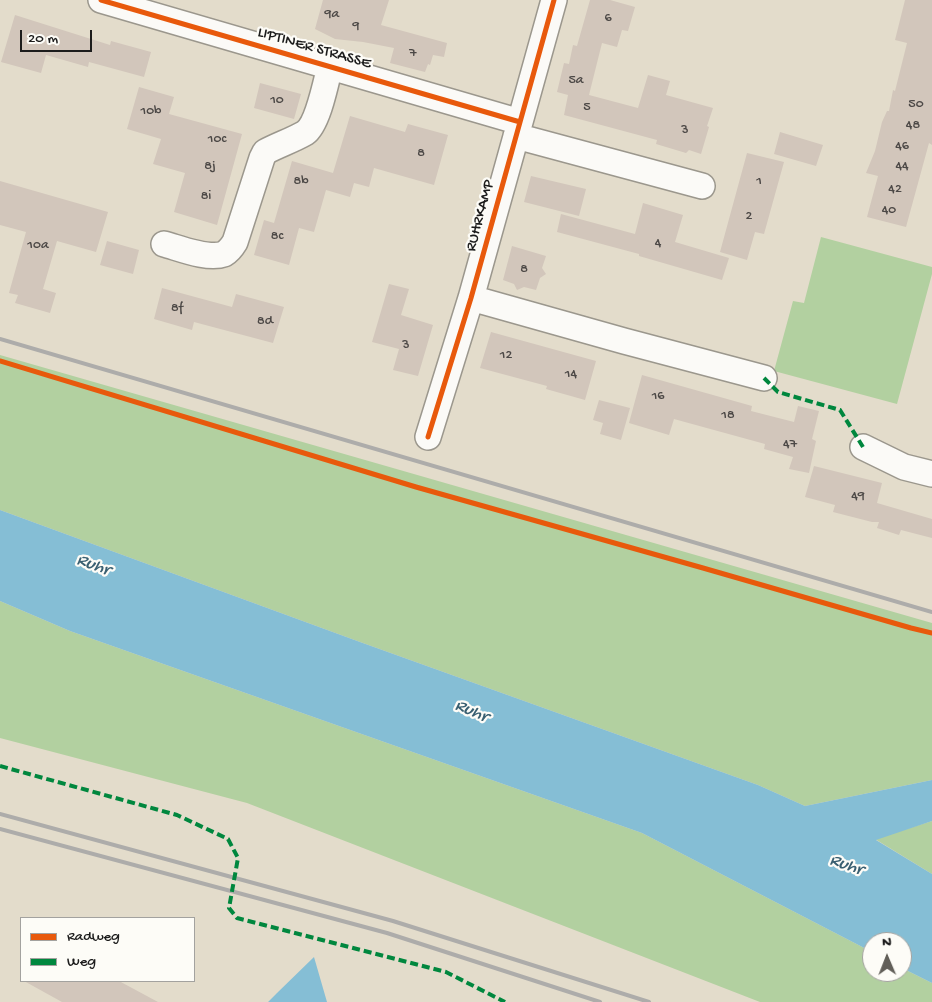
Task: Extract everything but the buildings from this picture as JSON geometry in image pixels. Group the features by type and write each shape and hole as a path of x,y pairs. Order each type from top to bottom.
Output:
{"street":[{"name":"LIPTINER STRASSE","path":"101,0 330,66 518,129 702,186"},
{"name":"RUHRKAMP","path":"428,437 471,298 554,0"},
{"name":"LIPTINER STRASSE","path":"164,244 206,255 224,254 231,249 235,242 262,158 266,152 306,132 311,127 316,119 330,66"},
{"path":"471,298 764,378"},
{"path":"863,447 904,467 932,474"}],"green space":[{"path":"821,237 932,267 932,274 897,404 774,371 793,301 804,303"},
{"path":"0,355 932,623 932,780 805,806 758,785 0,510"},
{"path":"0,601 70,631 642,833 862,947 862,982 912,982 912,973 932,983 932,1002 760,1002 247,803 0,738"},
{"path":"932,821 932,874 875,839"}],"water":[{"name":"Ruhr","path":"0,510 758,785 805,806 932,780 932,821 876,840 932,874 932,983 912,973 912,932 862,932 862,947 642,833 70,631 0,601"},
{"path":"314,957 327,1002 268,1002 277,993"}],"railway":[{"path":"0,339 932,612"},
{"path":"0,814 393,921 649,1002"},
{"path":"0,829 387,933 600,1002"}],"marked path":[{"path":"764,378 778,392 840,410 863,447"},
{"path":"0,766 177,815 228,839 238,858 229,908 237,918 446,972 505,1002"}],"cycle path":[{"path":"101,0 520,122"},
{"path":"428,437 471,298 554,0"},
{"path":"0,361 416,487 932,633"}]}
